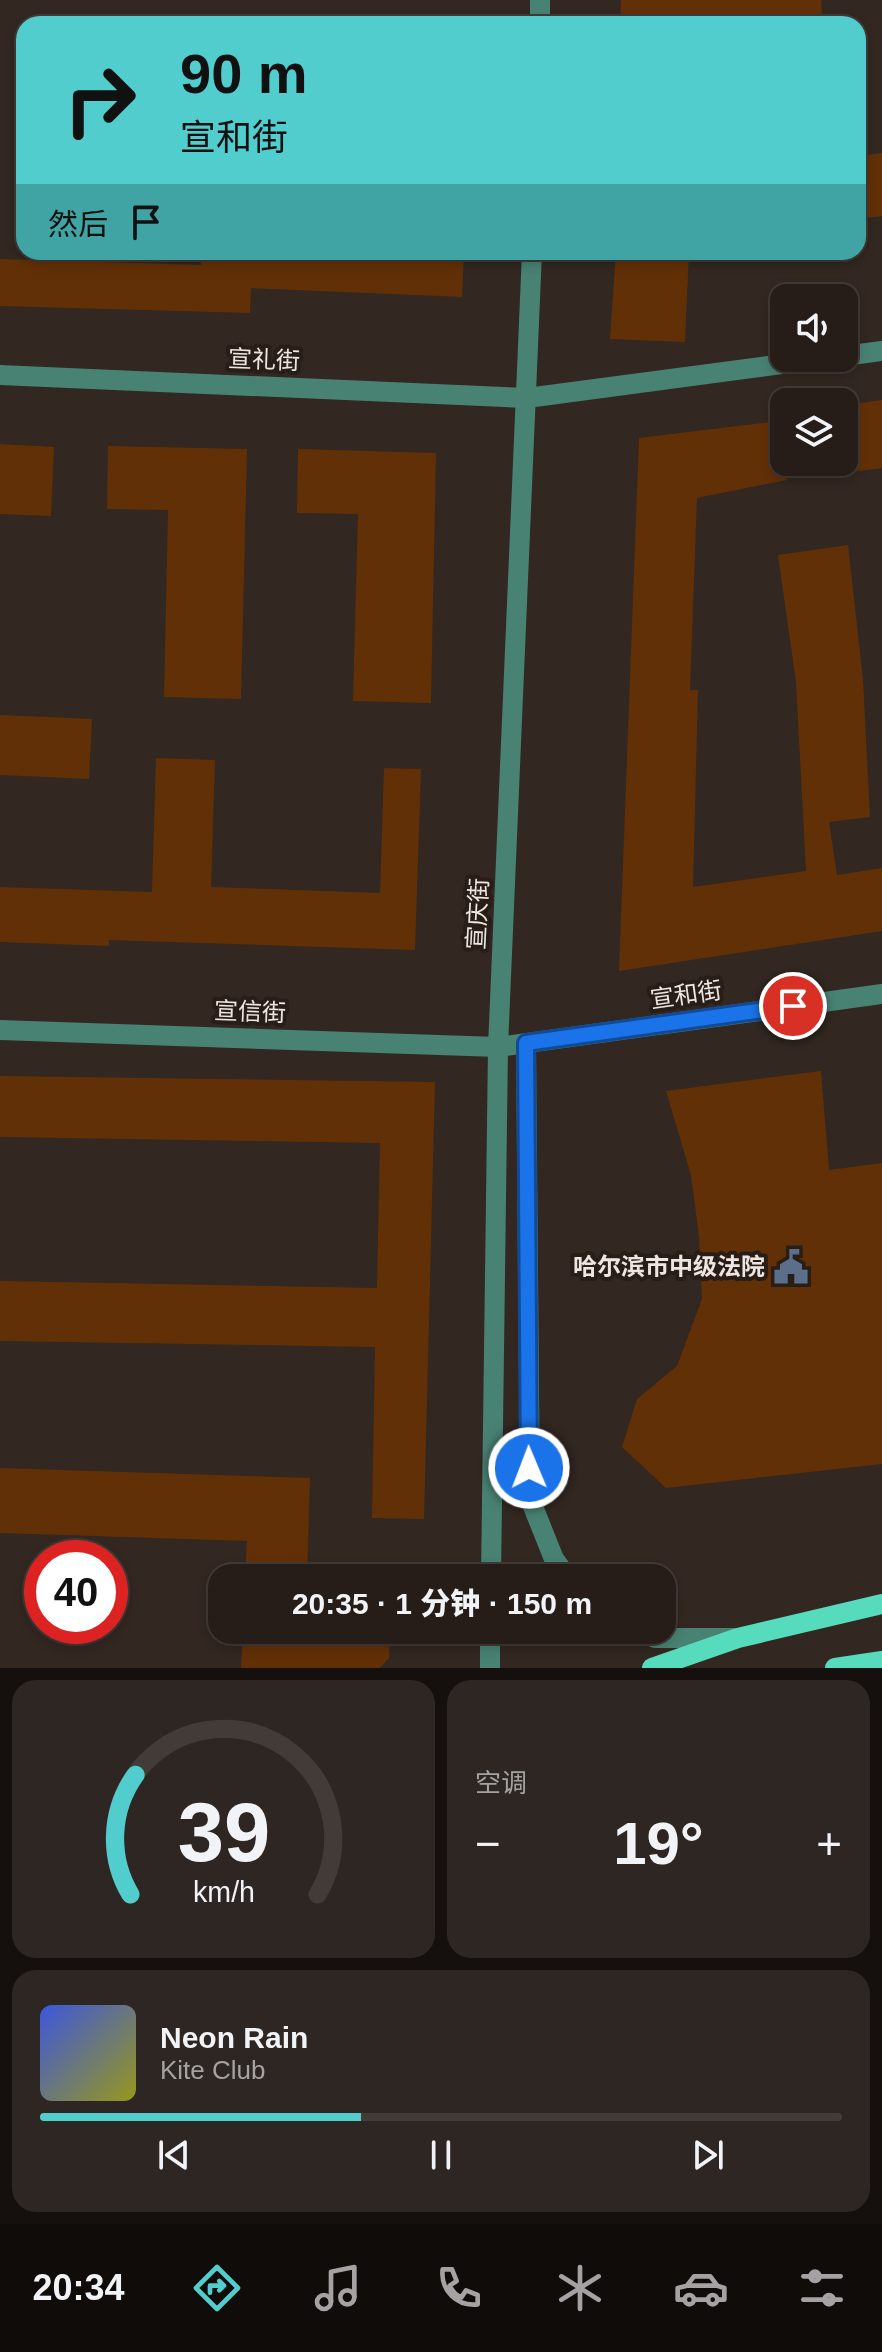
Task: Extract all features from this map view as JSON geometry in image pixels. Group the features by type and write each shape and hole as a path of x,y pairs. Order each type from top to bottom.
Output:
{"main road":[{"path":"652,1668 738,1638 882,1604"},
{"path":"835,1668 882,1661"}],"street":[{"name":"宣庆街","path":"491,1564 498,1047 532,260"},
{"path":"858,354 882,351"},
{"name":"宣礼街","path":"0,375 527,398 770,366"},
{"name":"宣和街","path":"498,1047 882,994"},
{"name":"宣信街","path":"0,1030 498,1047"},
{"path":"526,1043 530,1499 558,1564"},
{"path":"676,1638 738,1638"},
{"path":"490,1644 490,1668"}],"building":[{"path":"621,0 821,0 822,16 620,16"},
{"path":"882,153 882,216 866,218 866,155"},
{"path":"0,259 201,265 201,260 464,260 462,297 251,288 250,313 0,306"},
{"path":"615,260 689,260 685,342 610,339"},
{"path":"882,400 882,468 858,471 858,403"},
{"path":"770,422 770,476 786,476 787,480 697,498 690,690 698,690 693,887 806,871 796,682 778,555 848,545 863,680 870,817 829,822 837,875 882,868 882,931 619,971 639,438"},
{"path":"0,444 54,447 51,516 0,514"},
{"path":"108,446 247,449 241,699 164,697 168,510 107,509"},
{"path":"298,449 436,453 431,703 353,701 358,514 297,513"},
{"path":"0,715 92,719 89,779 0,775"},
{"path":"156,758 215,760 211,887 380,893 384,768 421,769 415,950 109,940 109,946 0,942 0,887 152,892"},
{"name":"哈尔滨市中级法院","path":"821,1071 829,1170 882,1163 882,1464 666,1488 622,1447 637,1399 677,1366 702,1299 699,1236 691,1175 666,1091"},
{"path":"0,1076 435,1082 424,1519 372,1518 375,1347 0,1341 0,1281 377,1288 380,1143 0,1137"},
{"path":"0,1468 310,1478 307,1564 246,1564 247,1541 0,1533"},
{"path":"242,1644 390,1644 389,1658 380,1668 241,1668"}],"place":[{"name":"哈尔滨市中级法院","path":"791,1267"}],"route":[{"path":"529,1468 526,1043 793,1006"}]}
